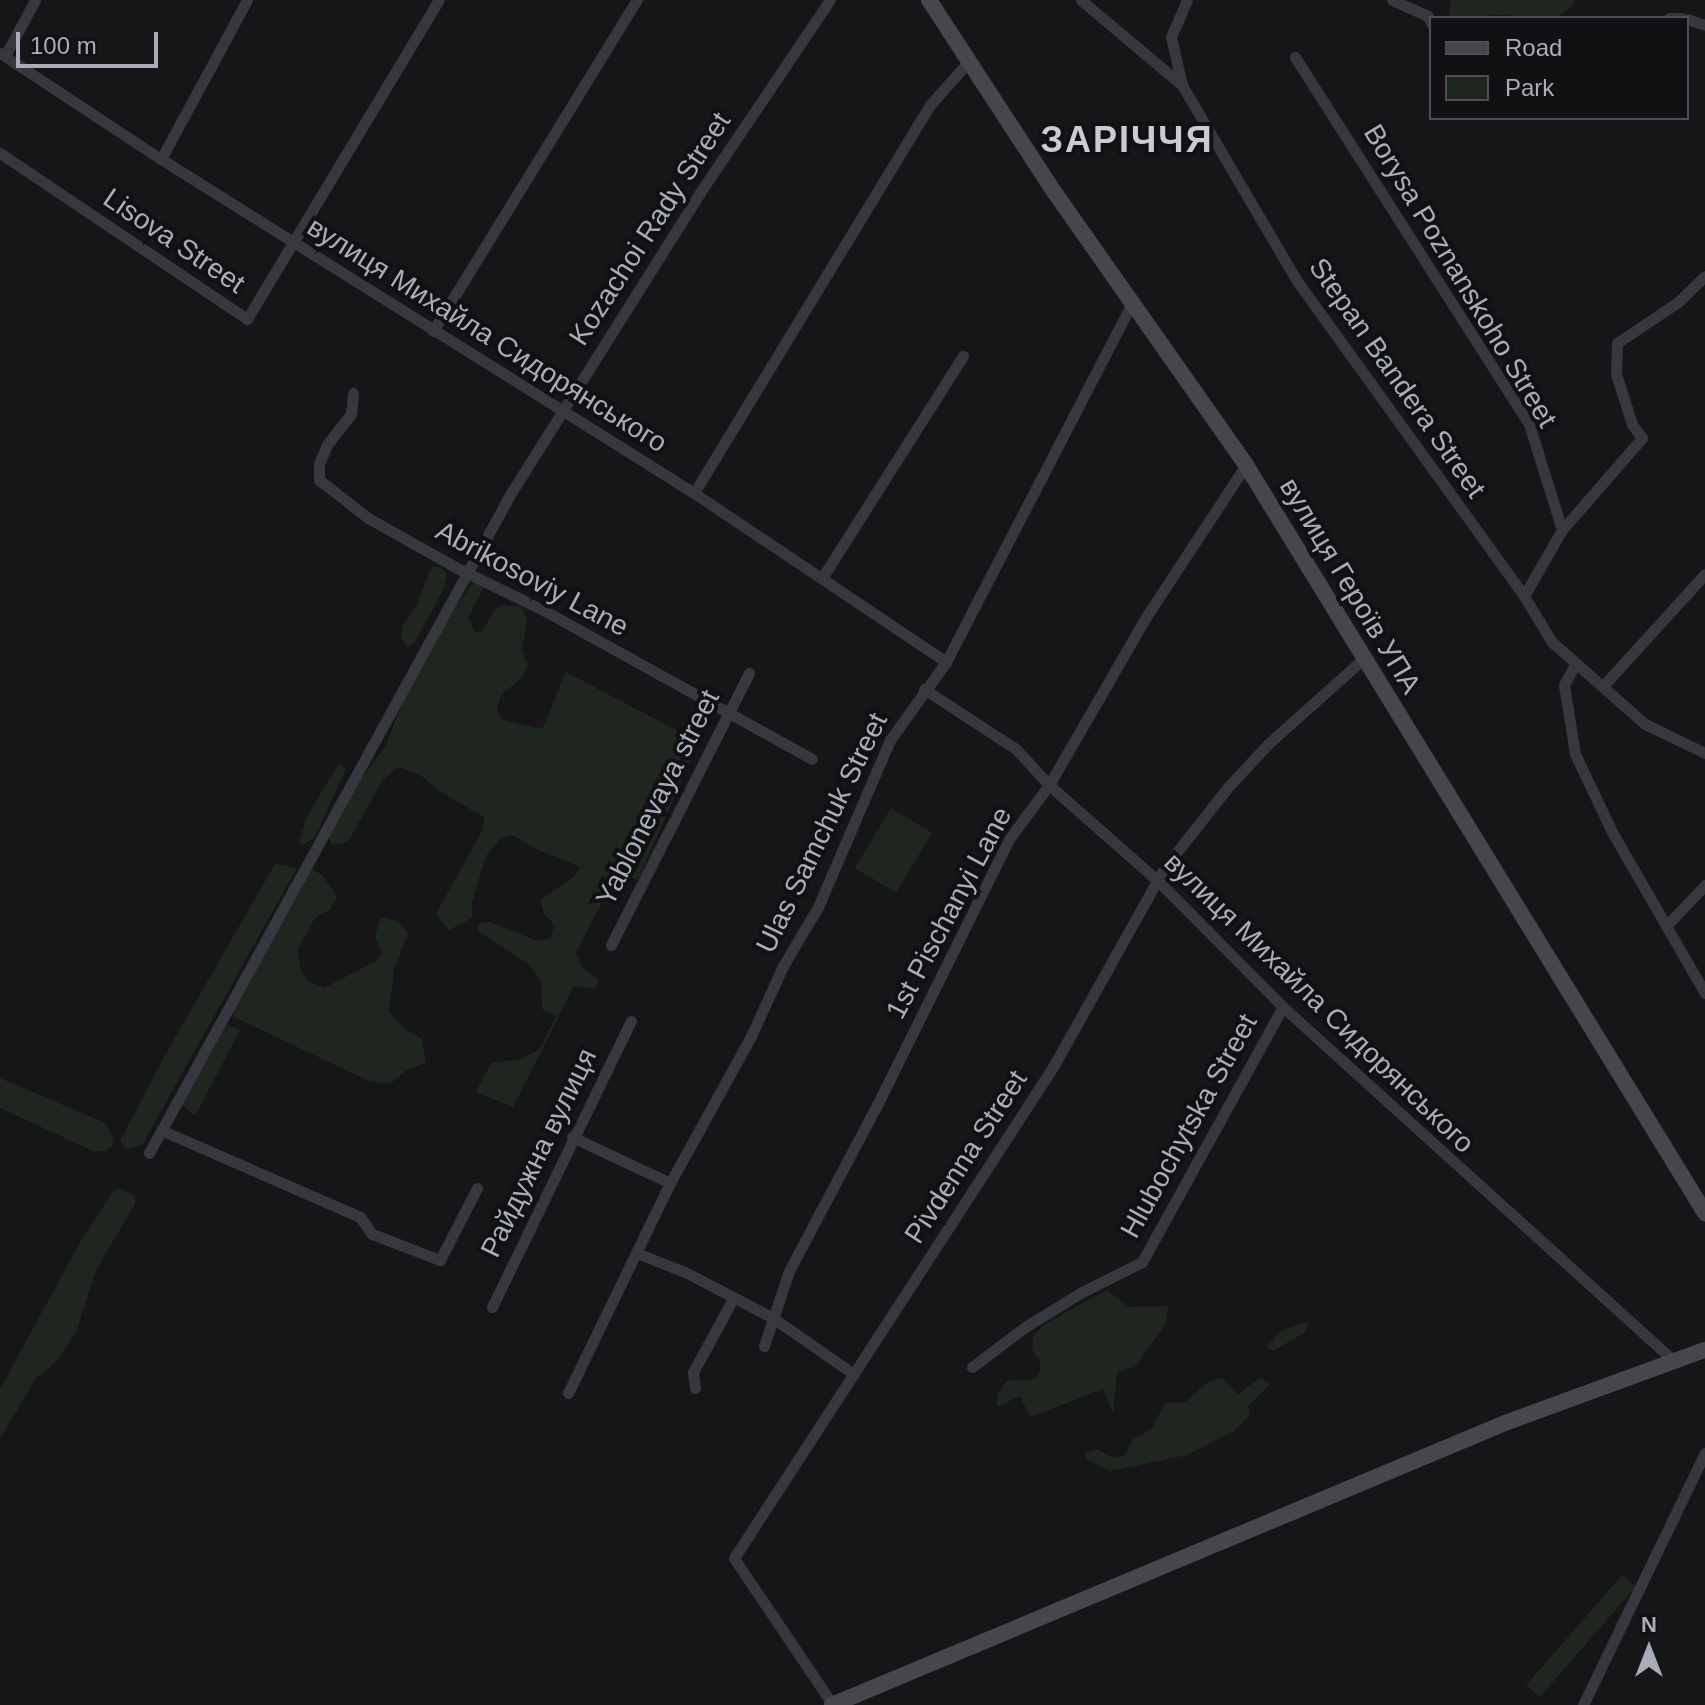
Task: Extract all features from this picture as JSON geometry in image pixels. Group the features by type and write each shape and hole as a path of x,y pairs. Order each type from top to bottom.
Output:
{"street":[{"path":"3,55 35,0"},
{"path":"161,159 247,0"},
{"path":"294,242 439,0"},
{"path":"433,331 637,0"},
{"name":"Kozachoi Rady Street","path":"149,1153 511,493 699,194 830,0"},
{"name":"вулиця Героїв УПА","path":"929,0 1132,303 1246,465 1705,1213"},
{"name":"Stepan Bandera Street","path":"1081,0 1182,85 1297,281 1524,596 1552,642 1645,724 1705,753"},
{"path":"1182,85 1171,37 1187,0"},
{"path":"1392,0 1429,18"},
{"name":"вулиця Михайла Сидорянського","path":"3,55 161,159 694,493 946,662"},
{"name":"Borysa Poznanskoho Street","path":"1295,57 1529,424 1562,530"},
{"path":"694,493 930,105 968,62"},
{"name":"Lisova Street","path":"0,153 247,319 294,242"},
{"path":"1524,596 1562,530 1642,438 1628,412 1616,374 1617,343 1678,302 1705,276"},
{"name":"Ulas Samchuk Street","path":"568,1393 639,1254 670,1183 751,1036 783,966 818,907 890,740 946,662 1132,303"},
{"path":"822,578 963,356"},
{"name":"Abrikosoviy Lane","path":"353,393 351,414 327,445 319,464 319,480 368,518 812,759"},
{"name":"1st Pischanyi Lane","path":"764,1346 789,1271 983,897 1009,839 1049,785 1146,617 1246,465"},
{"path":"1603,686 1705,574"},
{"name":"Pivdenna Street","path":"832,1705 734,1558 1053,1067 1165,867 1229,786 1268,744 1363,659"},
{"path":"1576,663 1564,685 1575,754 1595,800 1705,993"},
{"name":"Yablonevaya street","path":"611,945 749,673"},
{"name":"вулиця Михайла Сидорянського","path":"924,689 1016,749 1049,785 1159,882 1283,1007 1674,1361"},
{"path":"1666,926 1705,885"},
{"name":"Hlubochytska Street","path":"972,1367 1025,1327 1082,1292 1142,1262 1283,1007"},
{"name":"Райдужна вулиця","path":"492,1307 631,1021"},
{"path":"161,1130 360,1217 372,1234 440,1260 477,1188"},
{"path":"572,1137 670,1183"},
{"path":"639,1254 685,1272 773,1318 852,1373"},
{"path":"695,1388 693,1372 733,1299"},
{"path":"832,1705 1505,1423 1705,1350"},
{"path":"1583,1705 1705,1453"}],"green space":[{"path":"1451,0 1574,0 1572,7 1559,16 1449,16"},
{"path":"431,567 441,567 447,575 443,590 415,642 407,648 401,636 403,625 417,605"},
{"path":"479,580 484,586 468,618 475,632 481,633 495,609 502,605 521,606 527,621 522,651 528,665 522,678 501,695 497,710 503,720 542,729 566,672 695,740 690,761 638,880 617,873 576,953 582,967 599,980 595,988 574,986 513,1107 476,1092 491,1063 521,1059 540,1049 556,1016 542,1009 541,980 527,963 478,931 479,923 490,922 537,941 551,938 554,924 544,914 540,900 576,875 580,867 536,849 512,835 502,837 486,856 472,902 472,918 449,930 436,914 483,829 484,817 441,792 420,775 398,767 382,781 348,842 331,845 328,832 342,804 385,747 411,682 458,604 471,585"},
{"path":"339,763 346,769 315,837 303,845 299,843 306,818"},
{"path":"891,808 932,833 896,893 855,868"},
{"path":"275,864 297,868 142,1145 126,1149 120,1141 164,1057"},
{"path":"309,866 323,876 337,896 330,910 315,918 298,949 300,968 307,981 324,988 376,961 383,954 375,936 381,917 398,921 408,933 394,969 389,1012 405,1029 422,1039 426,1063 408,1069 391,1083 371,1082 234,1017 232,1010"},
{"path":"227,1025 240,1030 195,1116 181,1104"},
{"path":"0,1078 105,1123 113,1137 112,1146 105,1151 93,1151 0,1108"},
{"path":"119,1188 135,1196 135,1204 96,1270 76,1332 58,1360 36,1378 0,1439 0,1389 80,1242 112,1193"},
{"path":"1107,1290 1129,1307 1168,1306 1166,1324 1135,1367 1117,1372 1113,1414 1103,1389 1030,1417 1020,1396 997,1407 997,1394 1007,1381 1035,1379 1041,1370 1039,1359 1032,1350 1033,1337 1045,1324"},
{"path":"1309,1322 1304,1333 1273,1351 1266,1347 1283,1330"},
{"path":"1261,1377 1270,1384 1248,1406 1250,1415 1234,1431 1187,1455 1109,1471 1087,1459 1085,1452 1097,1449 1112,1457 1125,1456 1132,1440 1152,1428 1165,1403 1185,1402 1208,1382 1222,1378 1238,1394"},
{"path":"1622,1575 1636,1587 1540,1697 1526,1685"}],"district":[{"name":"ЗАРІЧЧЯ","path":"1127,140"}]}
